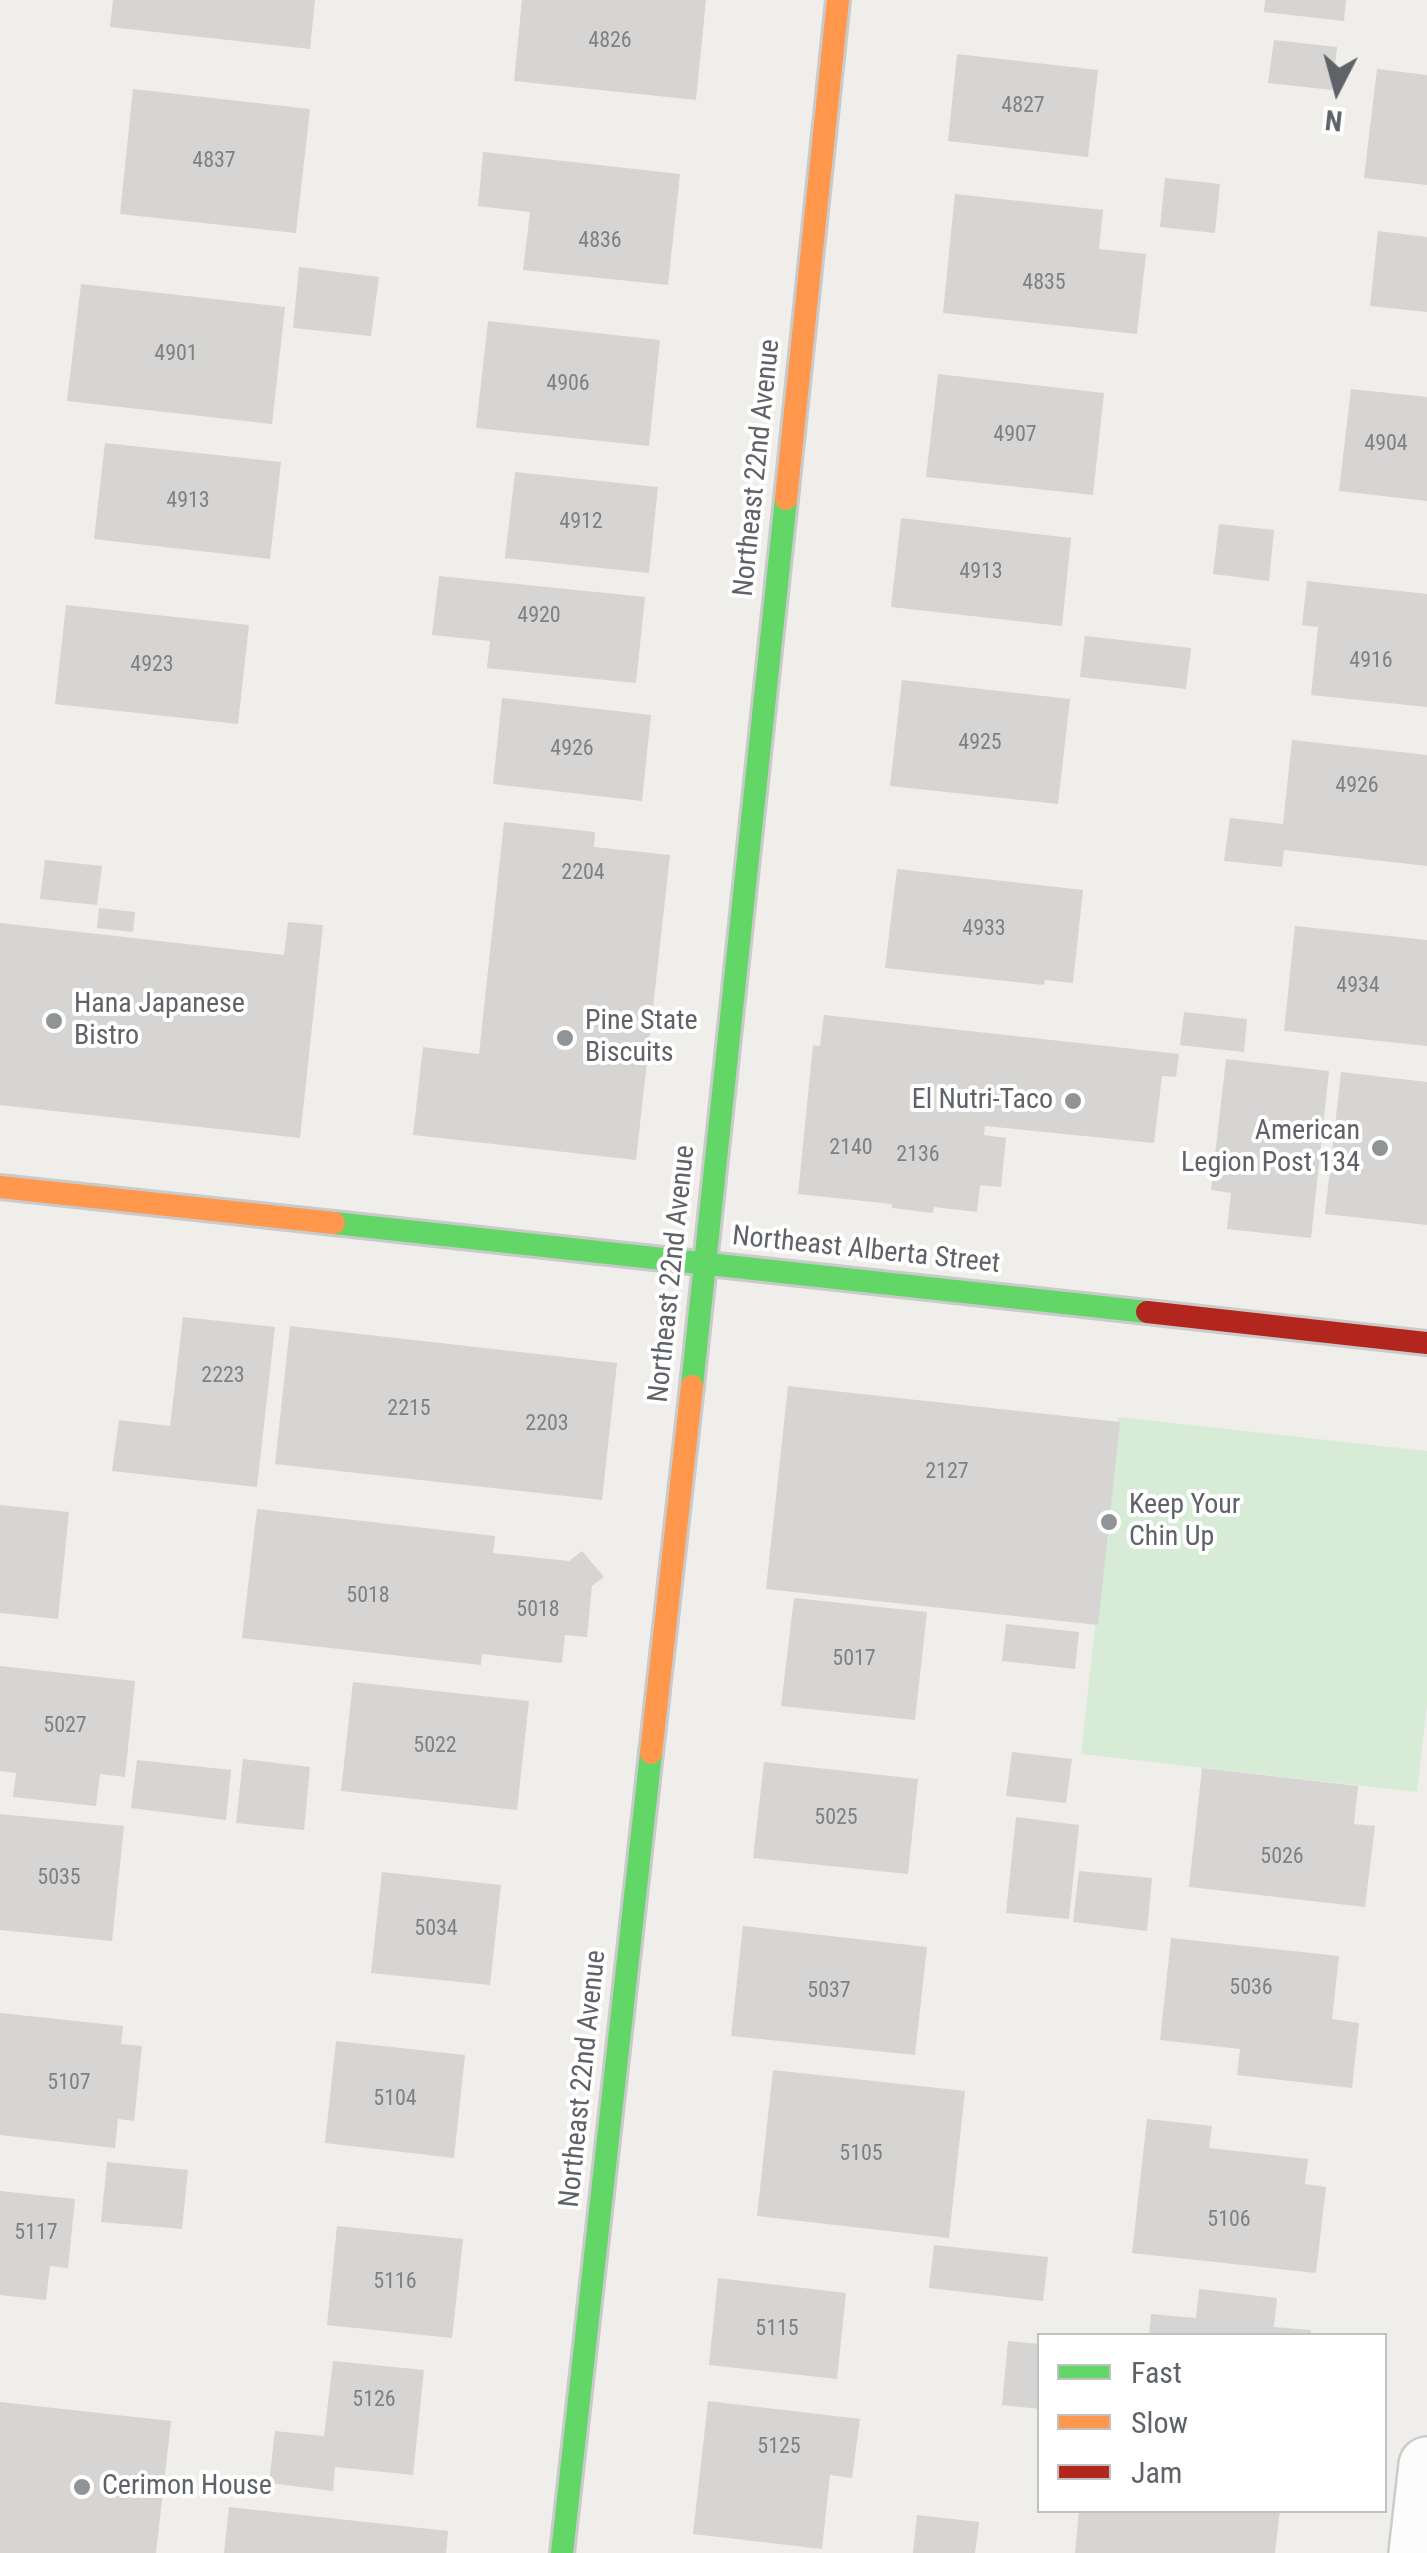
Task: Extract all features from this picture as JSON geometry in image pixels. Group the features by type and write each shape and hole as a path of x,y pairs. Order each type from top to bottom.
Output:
{"street":[{"name":"Northeast 22nd Avenue","path":"562,2553 705,1264 838,0"},
{"name":"Northeast Alberta Street","path":"0,1186 1427,1343"},
{"path":"1417,2553 1427,2465"}],"green space":[{"path":"1118,1417 1427,1451 1427,1705 1417,1792 1081,1754"}],"building":[{"path":"113,0 315,0 310,49 110,27"},
{"path":"522,0 706,0 696,100 514,81"},
{"path":"1265,0 1346,0 1344,21 1264,12"},
{"path":"1274,40 1337,47 1332,90 1268,83"},
{"path":"957,54 1098,70 1088,157 948,141"},
{"path":"1377,69 1427,75 1427,185 1364,178"},
{"path":"133,89 310,109 296,233 120,214"},
{"path":"483,152 680,174 668,285 523,270 530,212 478,206"},
{"path":"1165,178 1220,184 1215,233 1160,227"},
{"path":"955,194 1103,210 1099,249 1146,254 1137,334 943,313"},
{"path":"1378,231 1427,237 1427,312 1370,306"},
{"path":"299,267 379,277 371,336 293,328"},
{"path":"81,284 285,307 272,424 67,401"},
{"path":"488,321 660,340 649,446 476,428"},
{"path":"938,374 1104,393 1093,495 926,477"},
{"path":"1351,389 1427,397 1427,501 1339,491"},
{"path":"105,443 281,462 270,559 94,539"},
{"path":"515,472 658,487 649,573 505,558"},
{"path":"901,518 1071,538 1062,626 891,607"},
{"path":"1219,524 1274,530 1269,581 1213,574"},
{"path":"439,576 645,597 636,683 487,668 490,641 432,635"},
{"path":"1307,581 1427,594 1427,707 1311,695 1318,627 1302,625"},
{"path":"66,605 249,625 238,724 55,704"},
{"path":"1085,636 1191,648 1186,689 1080,677"},
{"path":"902,680 1070,699 1058,804 890,786"},
{"path":"502,698 651,715 642,801 493,784"},
{"path":"1292,740 1427,755 1427,866 1284,850 1282,867 1224,861 1230,818 1283,824"},
{"name":"Pine State Biscuits","path":"504,822 595,832 594,847 670,855 636,1160 413,1135 423,1047 479,1054"},
{"path":"45,860 102,866 97,905 40,899"},
{"path":"897,869 1083,890 1073,983 1045,980 1044,985 885,968"},
{"path":"99,908 135,912 133,932 97,928"},
{"path":"288,922 323,925 300,1138 0,1105 0,923 284,955"},
{"path":"1295,926 1427,940 1427,1046 1284,1031"},
{"path":"1184,1012 1247,1019 1244,1052 1180,1045"},
{"path":"824,1015 1179,1054 1176,1077 1162,1076 1154,1143 985,1126 984,1135 1006,1138 1001,1187 980,1185 977,1212 934,1207 933,1213 892,1208 892,1204 798,1194 813,1045 820,1046"},
{"path":"1226,1059 1329,1071 1311,1238 1227,1229 1231,1193 1211,1190"},
{"name":"American Legion Post 134","path":"1341,1072 1427,1082 1427,1225 1325,1214"},
{"path":"183,1317 275,1327 257,1487 112,1471 119,1420 170,1426"},
{"path":"290,1326 617,1363 602,1500 275,1464"},
{"path":"788,1386 1120,1422 1098,1625 766,1589"},
{"path":"0,1505 69,1512 58,1619 0,1613"},
{"path":"257,1509 495,1536 493,1553 569,1561 582,1551 604,1577 592,1586 587,1637 565,1635 562,1663 482,1654 481,1665 242,1638"},
{"path":"794,1598 927,1612 915,1720 781,1706"},
{"path":"1006,1624 1079,1632 1075,1669 1002,1661"},
{"path":"0,1666 135,1681 125,1777 100,1774 96,1806 13,1797 16,1773 0,1771"},
{"path":"353,1682 529,1701 517,1810 341,1791"},
{"path":"1012,1752 1072,1759 1066,1803 1006,1796"},
{"path":"243,1759 310,1767 304,1830 236,1823"},
{"path":"137,1760 231,1770 226,1820 131,1808"},
{"path":"764,1762 918,1779 908,1874 753,1858"},
{"path":"1202,1768 1358,1786 1354,1824 1375,1826 1365,1907 1189,1887"},
{"path":"0,1814 124,1826 112,1941 0,1930"},
{"path":"1016,1817 1079,1825 1069,1919 1006,1913"},
{"path":"1079,1871 1152,1878 1147,1931 1073,1922"},
{"path":"382,1872 501,1885 490,1985 371,1973"},
{"path":"743,1926 927,1947 915,2055 731,2036"},
{"path":"1171,1938 1339,1956 1332,2019 1359,2023 1352,2088 1237,2075 1240,2049 1160,2040"},
{"path":"0,2013 123,2026 121,2044 142,2046 134,2121 118,2119 115,2148 0,2135"},
{"path":"336,2041 465,2055 454,2158 325,2143"},
{"path":"773,2070 965,2091 949,2238 757,2216"},
{"path":"1147,2119 1212,2126 1209,2148 1308,2159 1305,2184 1326,2187 1316,2273 1132,2253"},
{"path":"107,2162 188,2170 182,2229 101,2222"},
{"path":"0,2191 75,2199 68,2268 50,2266 46,2300 0,2295"},
{"path":"337,2226 463,2239 452,2338 327,2325"},
{"path":"934,2245 1048,2257 1043,2301 929,2288"},
{"path":"718,2278 846,2293 837,2379 709,2365"},
{"path":"1199,2289 1277,2298 1274,2327 1311,2330 1149,2333 1151,2314 1196,2318"},
{"path":"1008,2341 1037,2344 1037,2409 1002,2405"},
{"path":"333,2361 424,2370 413,2475 335,2467 333,2491 269,2483 275,2431 324,2436"},
{"path":"708,2401 860,2419 852,2478 830,2475 822,2549 693,2534"},
{"name":"Cerimon House","path":"0,2402 171,2421 156,2553 0,2553"},
{"path":"229,2507 448,2531 446,2553 224,2553"},
{"path":"1079,2513 1280,2513 1275,2553 1075,2553"},
{"path":"917,2515 979,2522 975,2553 913,2553"}],"traffic: fast":[{"path":"692,1386 786,499"},
{"path":"334,1223 1147,1312"},
{"path":"562,2553 651,1753"}],"traffic: slow":[{"path":"786,499 838,0"},
{"path":"0,1187 334,1223"},
{"path":"651,1753 692,1386"}],"traffic: jam":[{"path":"1147,1312 1427,1343"}],"place":[{"name":"Hana Japanese Bistro","path":"54,1021"},
{"name":"Pine State Biscuits","path":"565,1038"},
{"name":"El Nutri-Taco","path":"1073,1101"},
{"name":"American Legion Post 134","path":"1380,1148"},
{"name":"Keep Your Chin Up","path":"1109,1522"},
{"name":"Cerimon House","path":"82,2487"}]}
